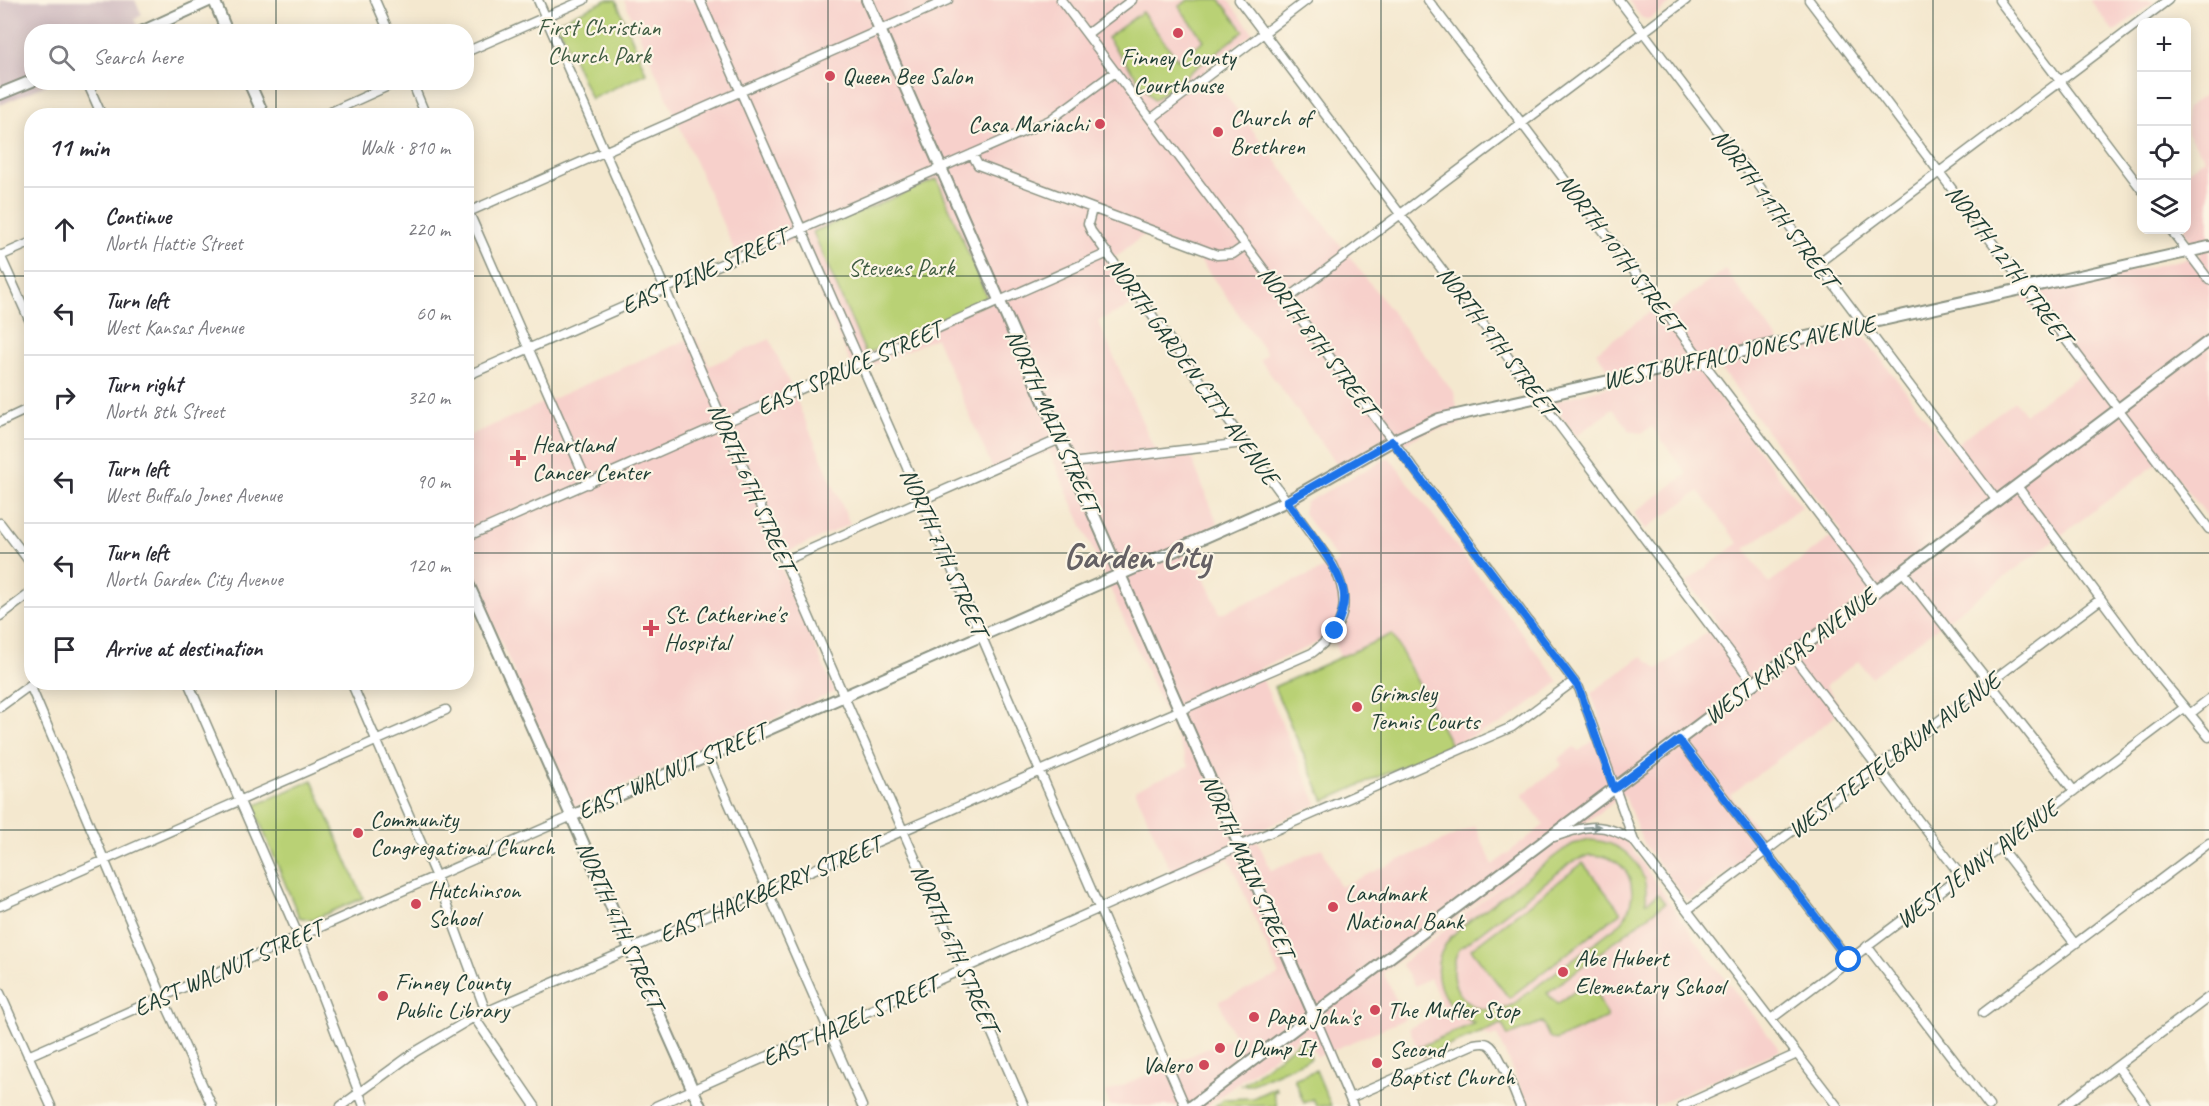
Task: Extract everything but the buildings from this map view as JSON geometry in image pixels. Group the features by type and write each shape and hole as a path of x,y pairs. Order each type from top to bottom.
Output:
{"main road":[{"path":"159,24 212,0 223,24"},
{"name":"NORTH MAIN STREET","path":"867,0 1314,1015"},
{"path":"0,94 24,84"},
{"path":"253,90 260,108"},
{"name":"WEST BUFFALO JONES AVENUE","path":"1119,574 1287,501 1392,441 1438,419 2209,248"},
{"name":"WEST KANSAS AVENUE","path":"1192,1106 2209,341"},
{"name":"EAST WALNUT STREET","path":"572,816 1119,574"},
{"name":"NORTH 4TH STREET","path":"474,597 700,1106"}],"street":[{"path":"375,0 386,24"},
{"name":"NORTH 6TH STREET","path":"538,0 1023,1106"},
{"path":"474,48 584,0"},
{"name":"NORTH 7TH STREET","path":"700,0 981,635 1185,1106"},
{"path":"474,208 948,0"},
{"name":"NORTH 8TH STREET","path":"1061,0 1579,688 1634,841 1837,1106"},
{"path":"1087,34 1132,0"},
{"name":"NORTH 9TH STREET","path":"1239,0 1754,684"},
{"path":"1151,119 1307,0"},
{"name":"NORTH 10TH STREET","path":"1428,0 1877,591"},
{"name":"NORTH 11TH STREET","path":"1618,0 1997,501"},
{"path":"1286,300 1686,0"},
{"name":"NORTH 12TH STREET","path":"1809,0 2209,529"},
{"path":"1999,0 2137,183"},
{"path":"1817,264 2168,0"},
{"name":"EAST PINE STREET","path":"474,372 1050,120 1115,72"},
{"path":"91,90 98,108"},
{"path":"339,108 379,90"},
{"path":"415,90 423,108"},
{"path":"972,153 978,165 1217,255 1233,254 1246,245"},
{"name":"NORTH GARDEN CITY AVENUE","path":"1092,209 1088,220 1089,228 1333,565 1341,581 1344,595 1340,619 1335,631 1312,653 1180,711"},
{"path":"474,226 588,484"},
{"path":"2174,234 2209,280"},
{"path":"24,246 0,256 24,308"},
{"name":"EAST SPRUCE STREET","path":"474,534 1108,253"},
{"path":"0,422 24,411"},
{"path":"784,561 1060,439"},
{"path":"1071,463 1244,443"},
{"path":"2017,486 2187,711 2209,736"},
{"path":"0,523 24,554"},
{"path":"1903,572 2074,791"},
{"path":"0,616 24,598"},
{"name":"WEST TEITELBAUM AVENUE","path":"1687,910 2101,599"},
{"path":"1792,656 1960,876"},
{"name":"EAST HAZEL STREET","path":"656,1106 1512,727 1574,681"},
{"path":"0,707 24,690"},
{"path":"34,690 162,996 212,1106"},
{"path":"192,690 299,937 364,1106"},
{"path":"354,690 436,877 486,1012"},
{"name":"WEST JENNY AVENUE","path":"1771,1019 2074,791 2187,711 2209,699"},
{"path":"0,906 446,710"},
{"name":"EAST HACKBERRY STREET","path":"341,1106 415,1052 474,1017 1180,711"},
{"path":"1679,740 1849,960"},
{"path":"708,756 862,1106"},
{"name":"EAST WALNUT STREET","path":"28,1056 572,816"},
{"path":"1548,839 1581,827 1603,826 1619,831 1634,841"},
{"path":"1983,1013 2209,843"},
{"path":"2000,847 2075,944"},
{"path":"1867,946 1989,1106"},
{"path":"0,993 51,1106"},
{"path":"2064,1106 2209,997"},
{"path":"0,1017 8,1011"},
{"name":"NORTH MAIN STREET","path":"1314,1015 1352,1102"},
{"path":"474,1017 535,1106"},
{"path":"1352,1102 1474,1044 1488,1044 1497,1053 1520,1106"},
{"path":"1683,1106 1797,1054"},
{"path":"2118,1067 2147,1106"}],"shaded area":[{"path":"0,0 135,0 142,15 135,19 137,24 24,24 24,90 35,90 0,105"},
{"path":"624,0 1228,0 1253,33 1205,68 1454,393 1461,424 1424,433 1345,475 1260,360 1267,354 1195,253 1145,234 1118,255 1106,259 1137,303 1098,321 1152,444 1164,459 1191,457 1218,524 1187,538 1220,614 1339,562 1303,513 1305,503 1389,457 1559,682 1506,721 1451,745 1392,635 1340,657 1334,643 1340,633 1258,669 1317,804 1254,833 1271,871 1322,848 1340,887 1475,826 1493,865 1544,825 1522,795 1562,765 1558,759 1574,747 1579,751 1604,732 1591,693 1642,656 1658,669 1718,624 1687,582 1738,543 1699,491 1646,529 1634,513 1687,474 1652,427 1641,433 1630,431 1613,409 1576,436 1551,402 1619,384 1596,352 1654,309 1660,317 1725,270 1784,348 1860,331 1949,449 2015,401 2025,414 2081,374 2022,296 2202,255 2186,234 2191,234 2191,169 2205,158 2191,139 2191,105 2209,92 2209,518 2163,459 1871,677 1858,661 1826,686 1838,703 1833,718 1730,795 1767,842 1688,901 1643,843 1624,794 1558,843 1572,835 1597,829 1626,840 1703,950 1780,1050 1654,1106 1528,1106 1497,1035 1491,1037 1485,1034 1476,1035 1422,1059 1409,1028 1445,1011 1430,978 1415,986 1401,964 1534,860 1383,972 1405,1019 1317,1057 1305,1033 1207,1106 1111,1106 1105,1093 1234,1037 1219,1001 1279,975 1229,858 1175,881 1135,790 1189,766 1049,451 995,474 936,338 855,373 796,239 740,263","holes":["1716,363 1841,530 1769,583 1745,549 1802,507 1697,368"]},
{"path":"1628,0 1675,0 1651,18 1646,19 1641,17"},
{"path":"2090,0 2156,0 2114,32"},
{"name":"St. Catherine's Hospital","path":"695,336 709,366 770,339 850,524 776,557 835,692 573,808 474,580 474,433"}],"green space":[{"name":"First Christian Church Park","path":"607,0 616,0 646,73 591,99 557,22"},
{"path":"1188,0 1220,0 1244,31 1154,100 1107,38 1142,12 1178,60 1204,40 1179,7"},
{"name":"Stevens Park","path":"937,179 989,302 866,354 813,232"},
{"name":"Grimsley Tennis Courts","path":"1392,634 1451,745 1324,801 1274,687"},
{"path":"312,780 363,898 312,920 299,917 254,808 256,805"},
{"path":"1590,840 1603,842 1624,852 1633,859 1644,879 1646,903 1658,894 1665,903 1547,993 1557,1004 1588,982 1593,985 1607,1017 1556,1040 1549,1037 1542,1022 1508,1036 1502,1024 1423,1056 1419,1047 1475,1023 1453,1008 1445,998 1440,986 1439,962 1443,949 1451,937 1573,844","holes":["1590,855 1615,861 1623,868 1632,887 1628,910 1622,922 1512,1005 1498,1010 1484,1009 1472,1005 1463,998 1456,987 1453,975 1454,962 1460,948 1572,862"]},
{"path":"1583,863 1621,912 1509,998 1471,949"},
{"path":"1300,1041 1304,1042 1311,1058 1250,1085 1242,1085"},
{"path":"1316,1070 1331,1106 1317,1106 1313,1099 1304,1103 1294,1079"},
{"path":"1276,1087 1277,1090 1273,1092 1277,1106 1215,1106 1224,1099 1253,1098"}],"place":[{"name":"Finney County Courthouse","path":"1178,33"},
{"name":"Queen Bee Salon","path":"830,76"},
{"name":"Casa Mariachi","path":"1100,124"},
{"name":"Church of Brethren","path":"1218,132"},
{"name":"Heartland Cancer Center","path":"518,458"},
{"name":"St. Catherine's Hospital","path":"651,628"},
{"name":"Grimsley Tennis Courts","path":"1357,707"},
{"name":"Community Congregational Church","path":"358,833"},
{"name":"Hutchinson School","path":"416,904"},
{"name":"Landmark National Bank","path":"1333,907"},
{"name":"Abe Hubert Elementary School","path":"1563,972"},
{"name":"Finney County Public Library","path":"383,996"},
{"name":"The Mufler Stop","path":"1375,1010"},
{"name":"Papa John's","path":"1254,1017"},
{"name":"U Pump It","path":"1220,1048"},
{"name":"Second Baptist Church","path":"1377,1063"},
{"name":"Valero","path":"1204,1065"}],"district":[{"name":"Garden City","path":"1137,556"}],"route":[{"path":"1335,631 1343,607 1344,595 1341,581 1333,565 1287,501 1392,441 1579,688 1614,789 1679,740 1849,960"}]}
